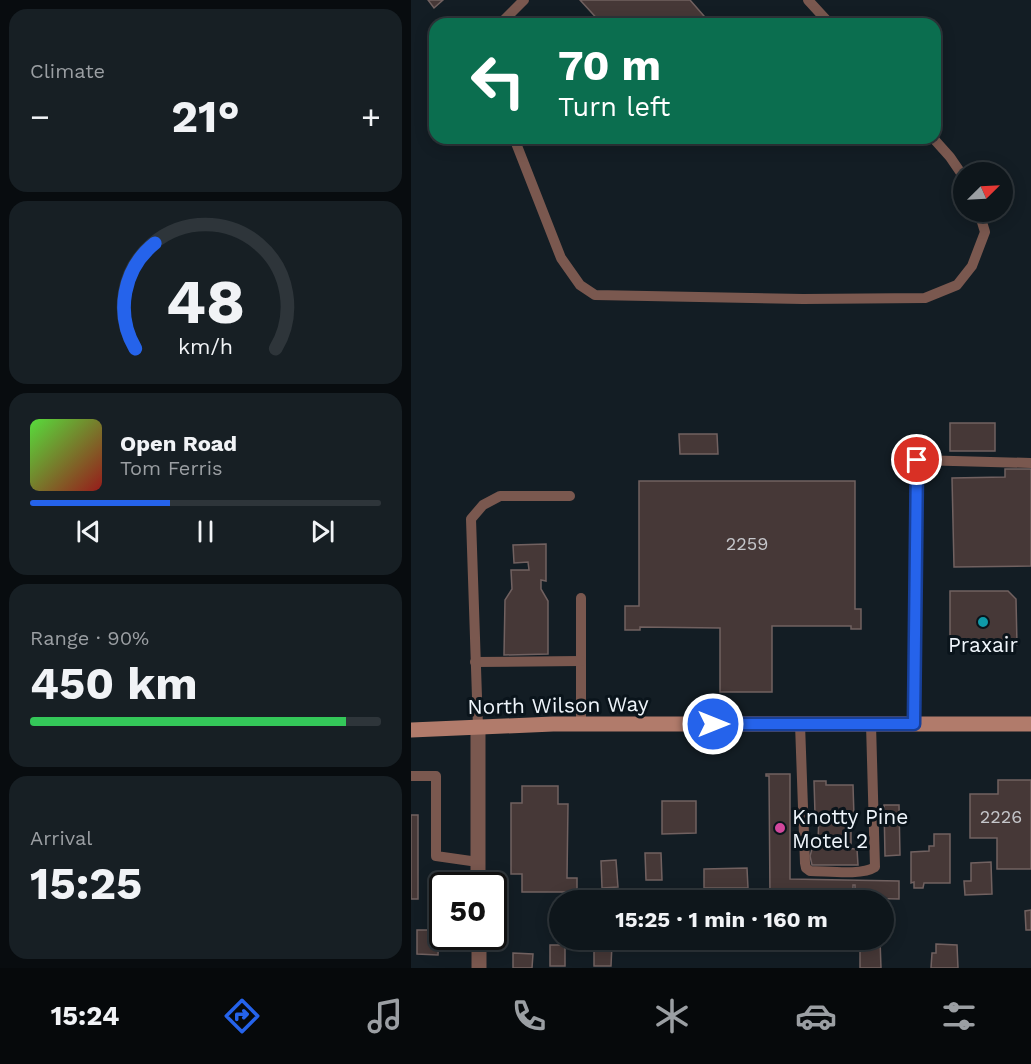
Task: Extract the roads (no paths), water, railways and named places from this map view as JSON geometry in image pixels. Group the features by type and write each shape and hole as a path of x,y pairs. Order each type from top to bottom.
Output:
{"main road":[{"name":"North Wilson Way","path":"411,730 581,724 1031,724"}],"street":[{"path":"478,727 478,872"},
{"path":"479,950 479,968"}],"lane":[{"path":"506,18 523,0"},
{"path":"808,0 824,18"},
{"path":"516,144 561,258 580,285 595,295 803,299 925,298 957,285 972,266 985,232 982,222"},
{"path":"938,144 953,162"},
{"path":"914,724 917,460 1031,463"},
{"path":"478,727 471,519 483,505 499,496 570,496"},
{"path":"581,598 581,724"},
{"path":"475,662 581,661"},
{"path":"800,724 807,868 810,871 860,872 875,867 871,724"},
{"path":"411,776 436,776 436,856 478,862"}],"place":[{"name":"Praxair","path":"983,622"},
{"name":"Knotty Pine Motel 2","path":"780,828"}]}
